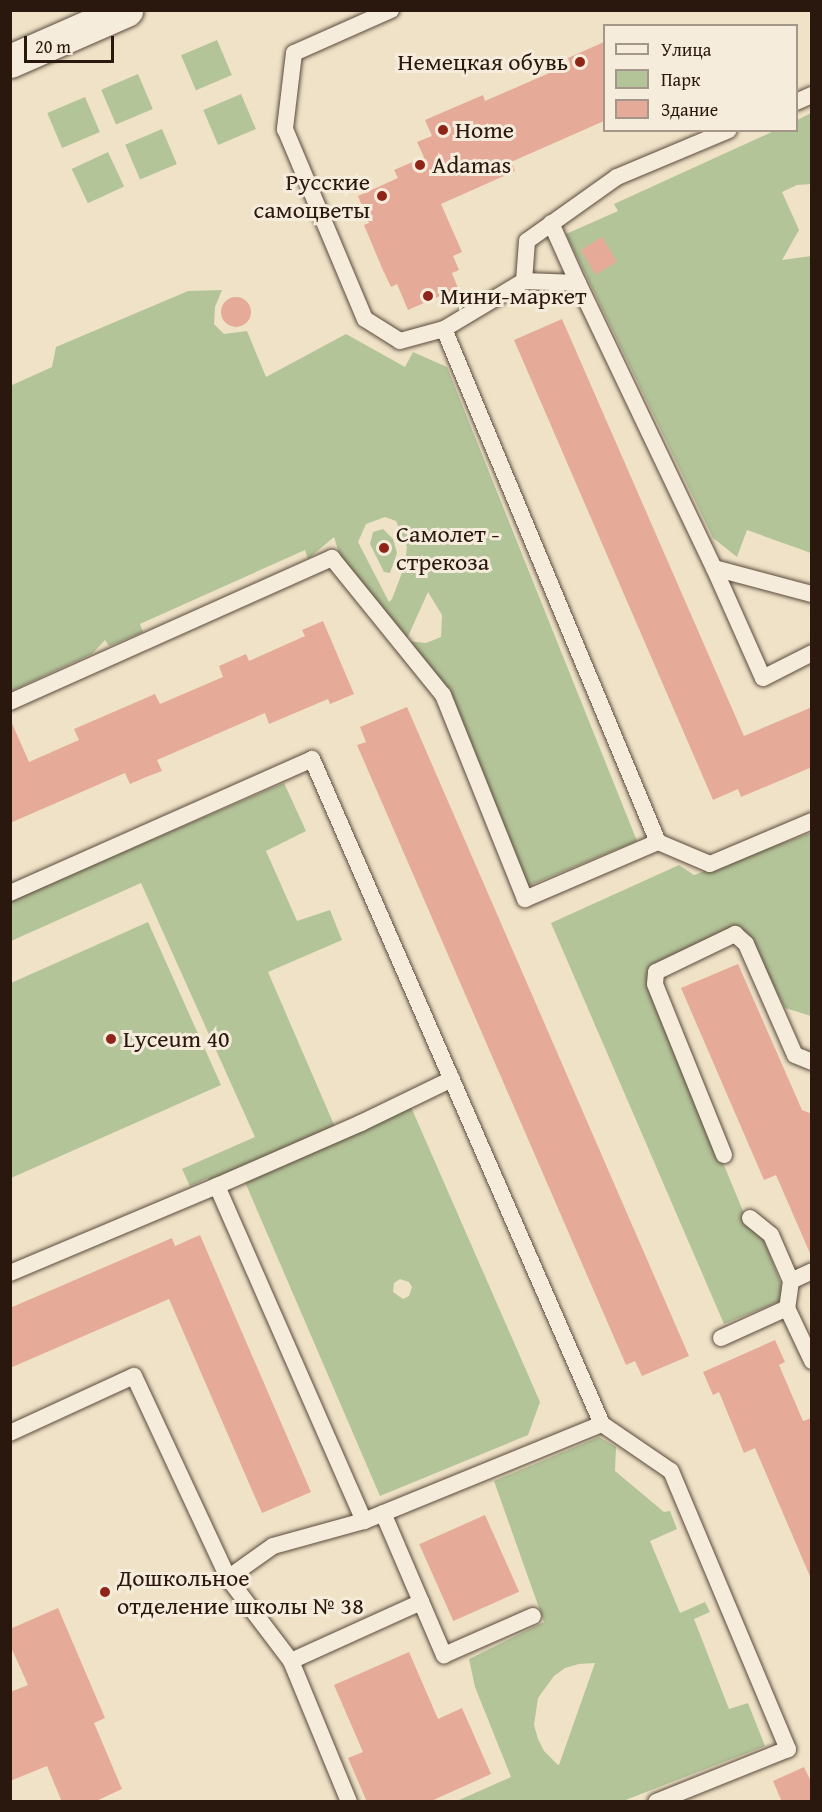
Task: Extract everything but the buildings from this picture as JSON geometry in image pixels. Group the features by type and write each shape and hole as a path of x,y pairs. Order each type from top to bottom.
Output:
{"main road":[{"path":"10,61 126,10"}],"lane":[{"path":"391,10 294,53 285,129 365,319 400,341 444,329 524,281 578,283"},
{"path":"798,101 812,95"},
{"path":"524,281 527,241 617,177 724,132"},
{"path":"551,224 714,568 763,678 812,653"},
{"path":"444,329 658,842 710,864 812,821"},
{"path":"10,702 332,558 443,696 525,899 658,842"},
{"path":"714,568 812,594"},
{"path":"10,893 312,759 602,1424 671,1471 788,1749 656,1802"},
{"path":"724,1155 655,984 656,972 735,934 746,944 795,1055 812,1062"},
{"path":"10,1273 361,1123 452,1078"},
{"path":"217,1186 364,1521"},
{"path":"750,1218 771,1235 791,1281 787,1308 812,1361"},
{"path":"791,1281 812,1271"},
{"path":"721,1338 787,1308"},
{"path":"10,1433 134,1376 228,1578 291,1661 349,1802"},
{"path":"228,1578 273,1546 364,1521 602,1424"},
{"path":"383,1513 444,1654 533,1616"},
{"path":"291,1661 421,1602"}],"green space":[{"path":"217,40 232,75 196,90 181,55"},
{"path":"138,74 153,109 116,125 101,90"},
{"path":"241,94 256,129 218,145 203,110"},
{"path":"85,97 100,132 62,148 47,113"},
{"path":"811,113 811,184 797,185 782,192 799,230 782,260 811,256 811,553 747,530 737,557 713,538 566,234 618,211 614,204 772,132 798,132 798,120"},
{"path":"162,129 177,164 140,180 125,145"},
{"path":"108,152 124,186 88,203 72,169"},
{"path":"222,290 215,307 214,324 224,334 247,331 266,377 346,334 405,367 413,352 447,367 637,841 528,886 446,695 341,560 334,537 308,559 305,550 140,624 143,632 109,646 105,640 92,654 11,691 10,386 52,367 56,347 188,291","holes":["385,517 396,521 407,547 405,565 389,602 358,542 366,524","428,592 442,615 441,637 426,643 406,641"]},
{"path":"383,529 393,539 397,553 390,573 384,572 370,544 373,532"},
{"path":"284,783 306,831 266,851 297,921 330,910 342,940 268,972 335,1127 211,1182 208,1178 190,1186 182,1169 255,1137 141,883 11,941 11,900"},
{"path":"811,833 811,1016 785,1008 750,941 734,928 650,987 748,1223 762,1235 781,1284 783,1300 724,1324 551,923 679,865 694,875"},
{"path":"148,922 221,1085 11,1178 11,983"},
{"path":"411,1107 540,1402 528,1435 380,1496 245,1182","holes":["400,1279 409,1282 412,1287 409,1296 403,1299 393,1292 394,1283"]},
{"path":"599,1437 616,1447 615,1471 664,1512 670,1511 677,1529 650,1541 680,1613 705,1602 710,1612 694,1619 729,1709 748,1703 765,1746 623,1801 457,1801 511,1777 475,1687 469,1659 544,1622 494,1481","holes":["595,1663 559,1765 544,1751 538,1739 534,1725 538,1698 554,1676 565,1668"]}],"place":[{"name":"Немецкая обувь","path":"580,62"},
{"name":"Home","path":"443,130"},
{"name":"Adamas","path":"420,165"},
{"name":"Русские самоцветы","path":"382,196"},
{"name":"Мини-маркет","path":"428,296"},
{"name":"Самолет - стрекоза","path":"384,548"},
{"name":"Lyceum 40","path":"111,1039"},
{"name":"Дошкольное отделение школы № 38","path":"105,1592"}]}
